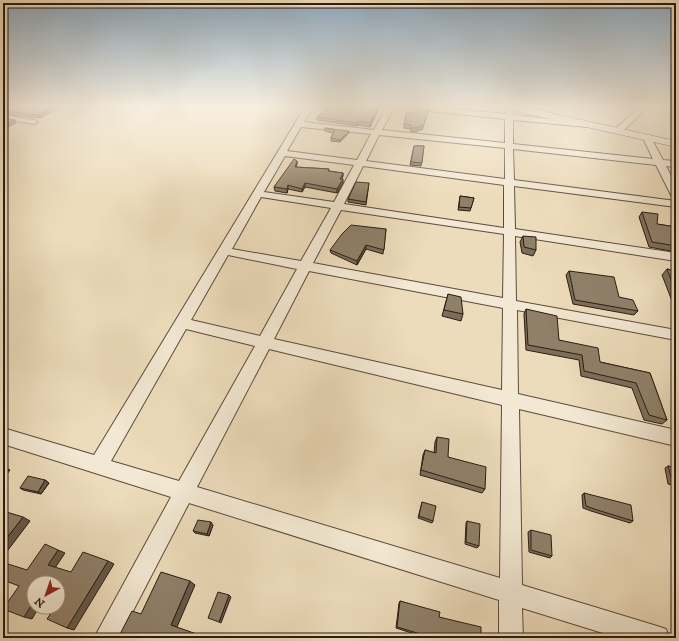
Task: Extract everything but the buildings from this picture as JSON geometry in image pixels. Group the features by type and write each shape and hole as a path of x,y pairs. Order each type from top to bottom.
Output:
{"street":[{"path":"98,466 291,137"},
{"path":"106,638 374,137"},
{"path":"423,137 676,164"},
{"path":"509,137 511,638"},
{"path":"642,137 676,144"},
{"path":"647,138 676,195"},
{"path":"282,153 676,204"},
{"path":"258,194 676,257"},
{"path":"224,250 676,335"},
{"path":"182,323 676,438"},
{"path":"3,436 657,638"}]}
